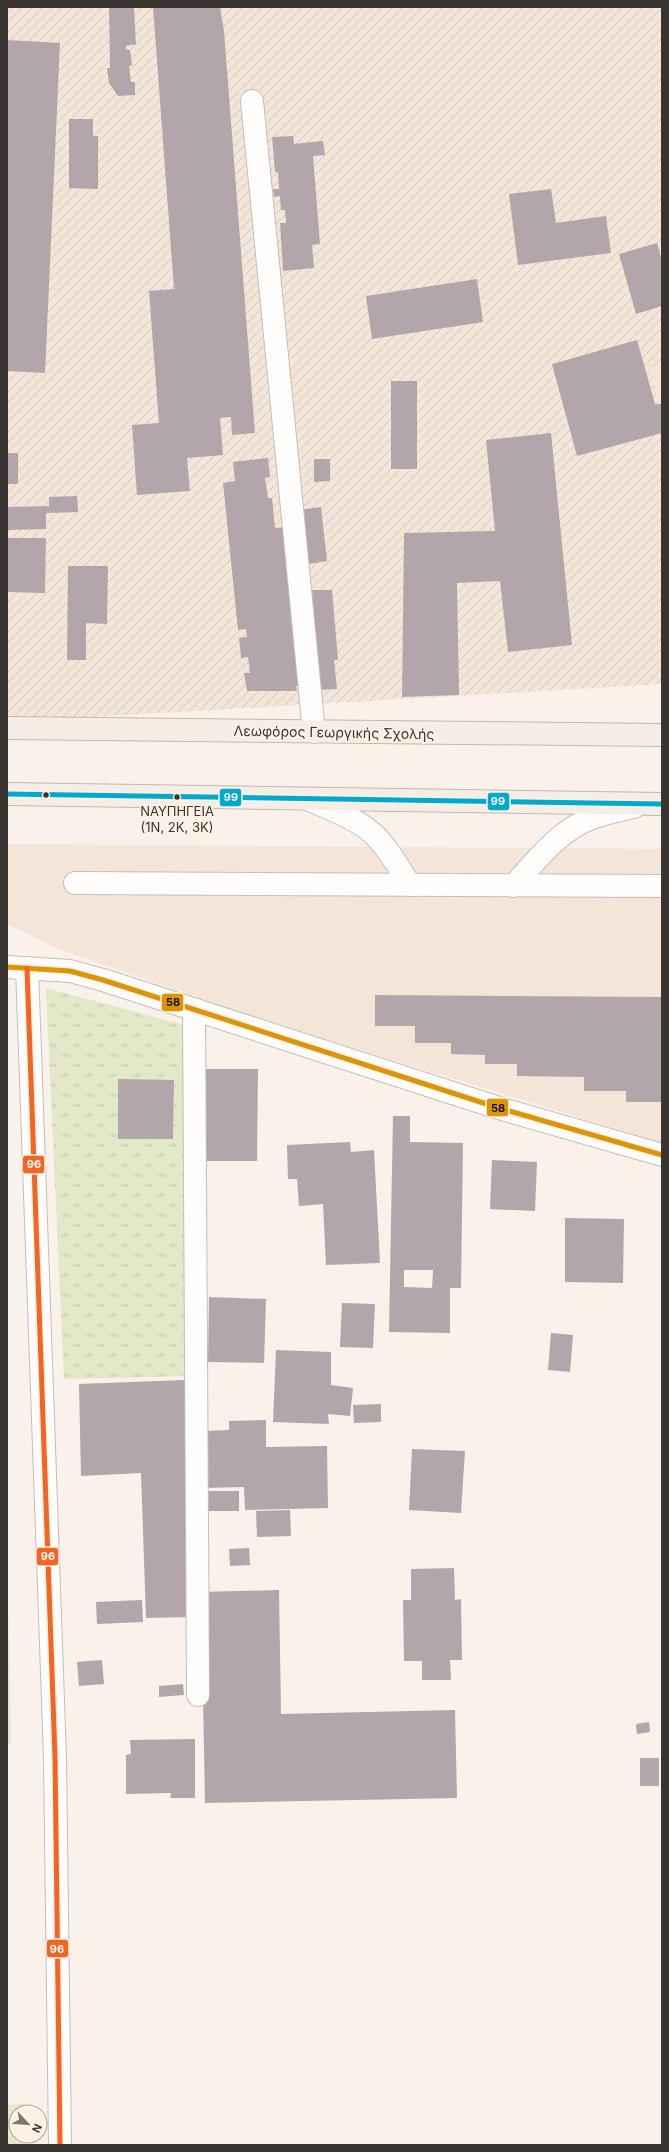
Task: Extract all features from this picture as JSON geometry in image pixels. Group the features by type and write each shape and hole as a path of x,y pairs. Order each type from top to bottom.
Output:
{"main road":[{"name":"Λεωφόρος Γεωργικής Σχολής","path":"7,728 662,736"},
{"path":"7,794 653,804"}],"street":[{"path":"252,101 314,732"},
{"path":"307,799 345,816 364,827 380,841 410,885"},
{"path":"513,886 556,840 573,828 592,818 653,804"},
{"path":"75,883 662,886"},
{"path":"60,2145 55,1757 17,967 70,971 194,1009 502,1109 662,1155"},
{"path":"194,1009 198,1695"}],"shaded area":[{"path":"7,7 662,7 662,365 651,368 662,420 662,684 7,722"},
{"path":"662,365 662,420 651,368"},
{"path":"7,844 662,849 662,1143 270,1022 61,950 7,924"}],"green space":[{"path":"46,988 192,1027 193,1376 64,1379"},
{"path":"7,1557 11,1744 7,1744"},
{"path":"7,2105 8,2144 24,2145 7,2145"}],"building":[{"path":"109,7 134,7 136,44 126,46 126,49 130,50 132,65 129,66 131,82 135,82 135,95 118,96 109,83 107,68 110,68"},
{"path":"153,7 220,7 224,31 255,433 232,435 231,417 220,418 223,455 187,458 190,491 137,495 132,425 159,423 149,291 174,289"},
{"path":"7,40 60,43 45,373 7,371"},
{"path":"69,119 93,119 93,136 98,136 98,189 69,188"},
{"path":"293,136 294,144 323,141 325,155 313,156 320,244 312,245 314,268 283,271 280,223 286,223 285,210 281,210 280,196 274,197 273,189 279,189 278,172 275,172 272,137"},
{"path":"551,189 556,223 606,216 611,253 518,265 509,194"},
{"path":"657,243 662,261 662,306 636,314 619,254"},
{"path":"477,279 483,322 372,339 366,296"},
{"path":"637,340 655,404 662,404 662,433 577,456 552,364"},
{"path":"391,381 417,381 417,469 391,469"},
{"path":"551,433 572,645 508,652 500,581 457,583 459,695 402,697 404,533 495,531 486,440"},
{"path":"7,453 18,453 18,484 7,484"},
{"path":"268,458 270,477 265,478 268,498 272,498 275,528 285,527 290,511 321,507 327,561 297,566 307,685 296,686 297,691 247,691 244,673 250,673 248,657 241,658 239,638 247,637 246,629 238,630 223,483 235,481 233,462"},
{"path":"314,459 330,459 330,481 314,482"},
{"path":"77,496 78,512 46,513 46,529 7,530 7,507 49,506 49,497"},
{"path":"7,538 46,538 45,593 7,592"},
{"path":"68,566 108,566 107,624 86,623 86,660 67,660"},
{"path":"306,590 332,590 338,660 334,660 337,689 316,690"},
{"path":"375,995 662,997 662,1102 626,1102 626,1091 584,1091 584,1077 517,1076 517,1064 485,1064 485,1055 451,1054 451,1043 415,1043 415,1026 375,1026"},
{"path":"203,1069 258,1069 257,1161 203,1161"},
{"path":"118,1079 174,1080 173,1139 118,1139"},
{"path":"393,1116 410,1116 410,1142 463,1143 461,1288 450,1288 450,1333 389,1332","holes":["404,1270 433,1270 432,1288 404,1287"]},
{"path":"350,1142 351,1152 374,1150 380,1263 326,1265 323,1204 299,1206 297,1179 288,1179 287,1145"},
{"path":"492,1160 537,1162 535,1211 490,1209"},
{"path":"565,1218 624,1219 623,1283 565,1282"},
{"path":"209,1297 266,1299 264,1363 208,1362"},
{"path":"342,1303 375,1304 373,1348 340,1347"},
{"path":"551,1333 573,1335 570,1372 548,1370"},
{"path":"276,1350 331,1352 331,1385 353,1388 350,1416 328,1414 329,1424 273,1422"},
{"path":"185,1380 193,1617 146,1618 141,1473 81,1476 79,1384"},
{"path":"381,1404 381,1422 354,1423 353,1405"},
{"path":"266,1420 266,1447 327,1446 328,1508 245,1510 244,1487 204,1488 203,1431 229,1430 229,1421"},
{"path":"412,1449 465,1451 461,1513 409,1510"},
{"path":"208,1491 239,1491 239,1511 208,1511"},
{"path":"290,1510 291,1536 257,1537 256,1511"},
{"path":"249,1548 250,1565 230,1566 229,1549"},
{"path":"454,1568 455,1600 461,1599 462,1660 450,1660 451,1680 422,1680 422,1661 404,1661 403,1600 411,1600 411,1569"},
{"path":"279,1590 281,1714 455,1710 457,1798 205,1803 201,1592"},
{"path":"142,1600 143,1622 97,1624 96,1602"},
{"path":"102,1660 104,1684 79,1686 77,1662"},
{"path":"183,1684 184,1695 159,1697 159,1686"},
{"path":"649,1722 650,1732 637,1734 636,1724"},
{"path":"195,1739 195,1798 170,1798 171,1793 126,1794 126,1755 131,1754 130,1740"},
{"path":"640,1758 659,1758 659,1786 640,1786"}],"transit line":[{"name":"99","path":"7,794 662,804"},
{"name":"58","path":"7,967 70,971 103,980 502,1109 662,1155"},
{"name":"96","path":"27,968 55,1757 60,2145"}],"place":[{"name":"ΝΑΥΠΗΓΕΙΑ (1Ν, 2Κ, 3Κ)","path":"177,797"}]}
